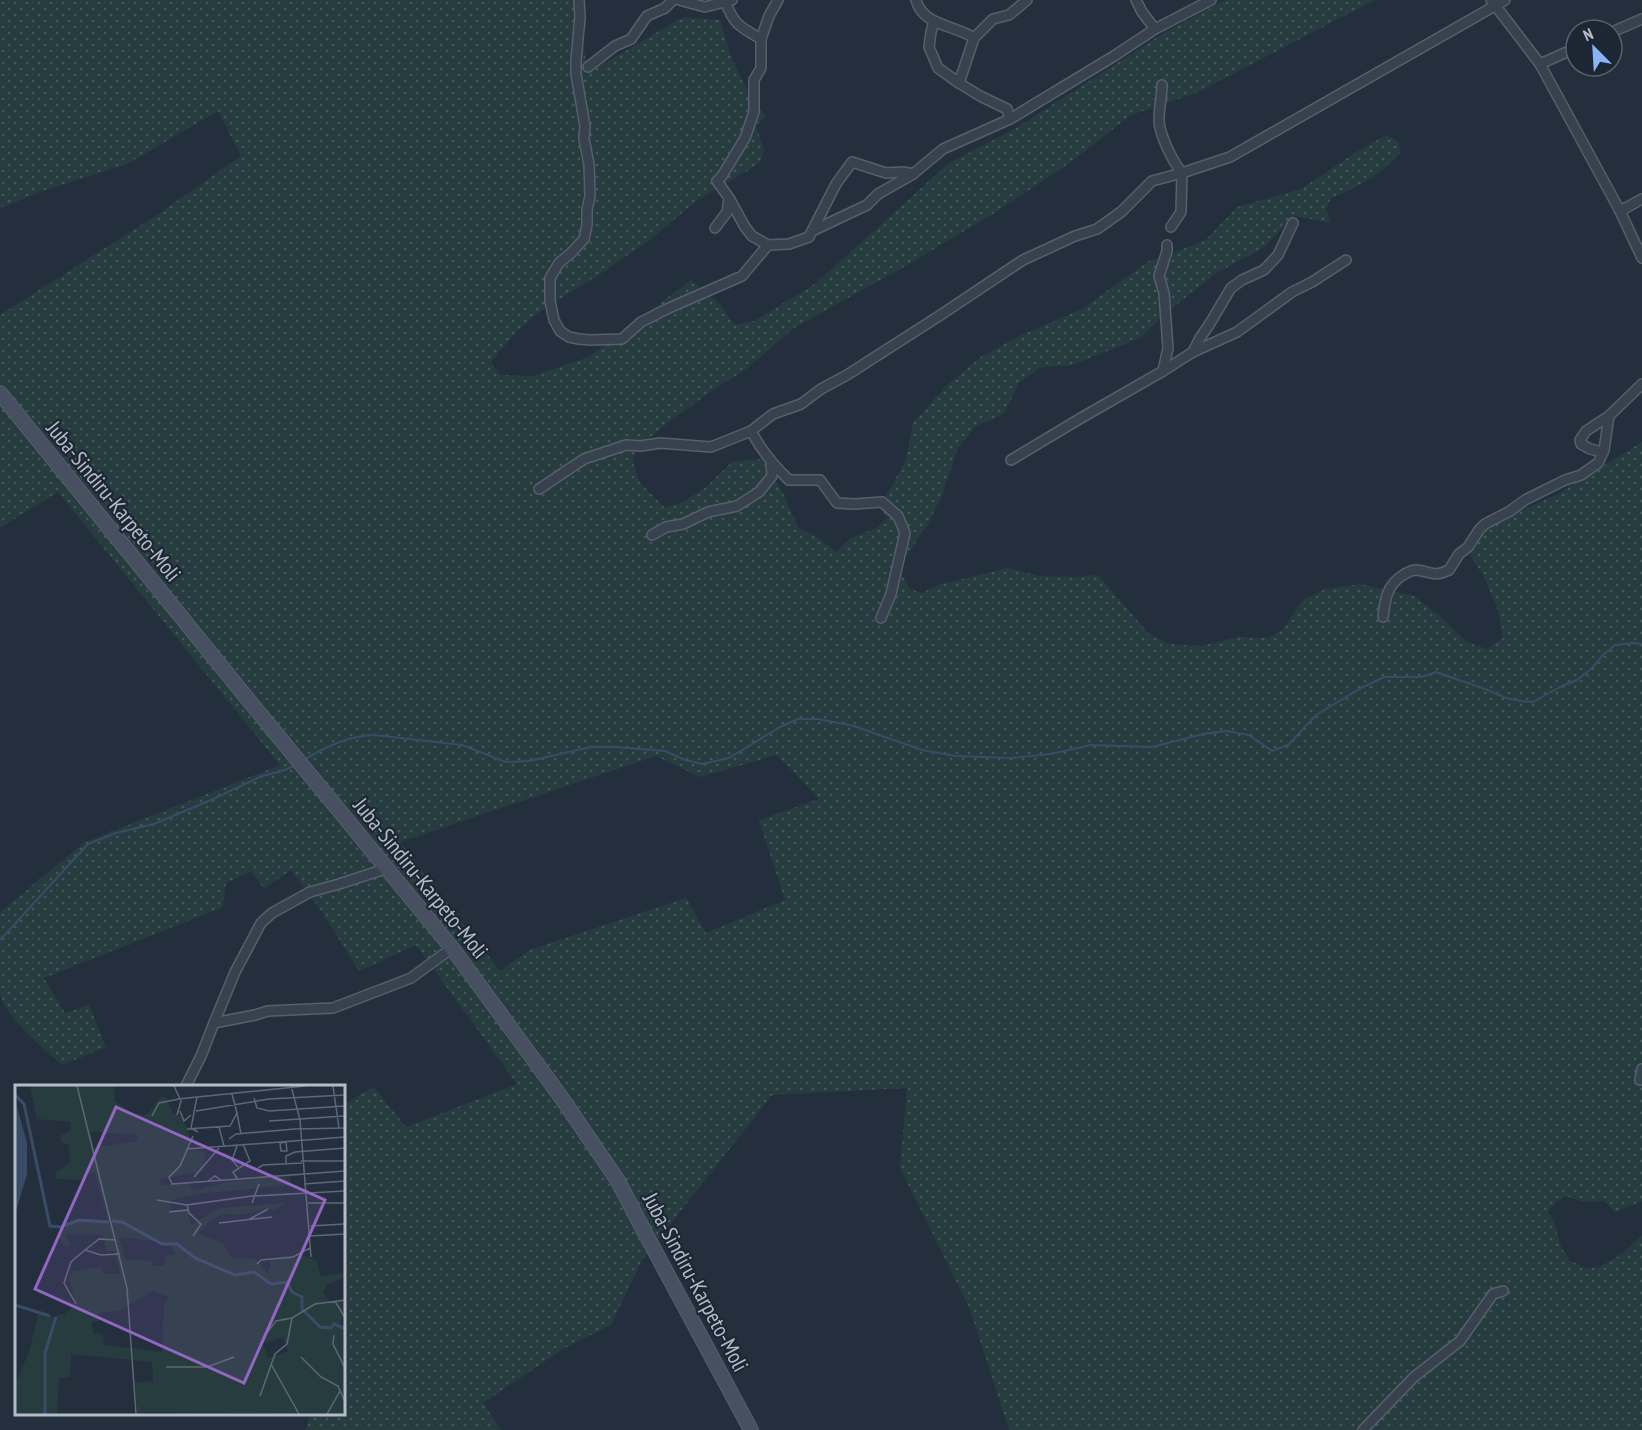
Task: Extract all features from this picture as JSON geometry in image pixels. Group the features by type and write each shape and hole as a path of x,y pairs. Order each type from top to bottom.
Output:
{"main road":[{"name":"Juba-Sindiru-Karpeto-Moli","path":"0,393 452,948 561,1097 618,1182 751,1430"}],"street":[{"path":"579,0 576,74 585,126 584,139 590,165 590,196 584,239 571,254 559,262 550,278 550,301 554,320 560,331 569,337 579,339 622,339 641,322 742,276 768,245"},
{"path":"588,67 615,46 631,39 647,16 665,8 673,0"},
{"path":"679,0 705,8 732,0"},
{"path":"778,0 769,16 761,39 761,68 754,80 754,112 745,138 717,181 752,236 768,245 789,244 809,237 836,184 852,162 886,173 914,174"},
{"path":"916,0 917,6 927,18 974,38"},
{"path":"959,83 974,38 993,19 1009,15 1027,0"},
{"path":"1136,0 1155,29"},
{"path":"812,231 867,205 878,194 914,174 943,149 1010,119 1155,29 1211,0"},
{"path":"540,489 584,459 626,445 641,446 660,443 711,447 751,431 773,414 801,404 1023,260 1075,236 1097,229 1121,212 1152,181 1230,157 1493,3 1505,0"},
{"path":"725,1 738,26 761,39"},
{"path":"1493,3 1540,64 1620,211 1642,258"},
{"path":"1624,27 1642,19"},
{"path":"934,21 929,47 938,68 980,96 1007,109 1010,119"},
{"path":"1540,64 1564,53"},
{"path":"1162,85 1159,119 1161,134 1173,163 1182,173 1181,212 1171,227"},
{"path":"715,228 727,212 729,198"},
{"path":"1620,211 1642,199"},
{"path":"1193,352 1231,288 1264,270 1278,255 1293,223"},
{"path":"1163,371 1168,348 1164,293 1159,276 1166,257 1167,245"},
{"path":"1011,460 1193,352 1237,332 1292,292 1346,260"},
{"path":"1603,452 1584,446 1580,440 1586,431 1609,416 1642,384"},
{"path":"1383,617 1390,585 1398,578 1413,570 1434,575 1449,570 1459,554 1468,547 1485,525 1525,500 1565,480 1581,475 1598,464 1603,452 1609,416"},
{"path":"751,431 759,447 789,480 820,480 837,503 882,502 898,516 905,534 891,594 881,618"},
{"path":"652,535 666,527 683,524 708,512 737,506 759,492 772,476 771,462"},
{"path":"186,1085 201,1056 235,972 261,923 272,913 310,892 339,885 388,868"},
{"path":"214,1023 268,1011 333,1008 411,978 452,948"},
{"path":"1640,1080 1642,1069"},
{"path":"1363,1430 1414,1377 1460,1341 1493,1294 1503,1291"}],"green space":[{"path":"0,0 583,0 586,23 582,38 588,73 683,17 720,20 730,54 746,88 765,116 756,126 764,150 760,163 695,202 651,239 539,312 518,330 491,362 500,375 533,376 589,357 691,280 721,305 734,325 754,321 815,284 949,163 1016,128 1164,33 1225,0 1375,0 1196,93 1131,115 1068,164 996,212 904,267 794,328 745,370 713,390 636,449 633,462 640,483 665,508 683,502 705,488 732,462 761,459 781,489 798,527 820,539 836,552 850,538 876,528 887,518 879,505 906,460 913,423 945,387 981,357 1015,338 1082,309 1149,261 1207,239 1237,207 1301,189 1386,135 1399,142 1400,153 1377,174 1331,198 1326,209 1331,223 1295,216 1263,248 1215,274 1166,313 1140,338 1072,365 1041,367 1019,383 1004,414 976,426 958,448 942,495 928,524 904,559 901,573 910,589 922,593 938,585 1008,568 1039,576 1098,575 1148,633 1169,644 1202,646 1238,637 1269,638 1283,629 1303,600 1325,589 1361,584 1414,596 1467,642 1487,649 1503,638 1498,610 1483,575 1466,549 1475,531 1556,495 1642,442 1642,1201 1615,1212 1604,1201 1584,1202 1565,1196 1548,1212 1554,1221 1561,1247 1570,1261 1587,1268 1600,1267 1623,1253 1642,1235 1642,1430 1009,1430 970,1309 900,1168 907,1088 772,1095 642,1260 611,1325 563,1349 483,1403 501,1430 306,1430 310,1415 345,1415 345,1103 374,1087 406,1127 517,1084 416,945 359,971 322,912 291,870 264,889 251,871 226,883 223,907 44,978 65,1013 89,1005 106,1047 62,1065 26,1032 4,1004 0,994 0,912 85,842 280,765 58,492 0,528 0,315 157,215 241,156 218,111 127,164 43,191 0,208","holes":["777,755 819,799 759,820 785,900 706,933 686,898 529,950 500,971 400,842 656,756 700,777"]}],"waterway":[{"path":"304,760 337,743 355,737 374,735 462,745 506,762 529,761 591,747 616,747 665,751 685,760 702,764 729,758 780,727 798,719 818,719 854,726 922,750 956,756 1010,758 1051,754 1091,745 1152,747 1203,734 1226,731 1249,735 1272,751 1288,745 1316,715 1384,677 1421,677 1436,672 1506,698 1533,702 1577,680 1615,645 1642,644"},
{"path":"0,940 88,844 116,833 154,824 262,776 296,765"}]}
